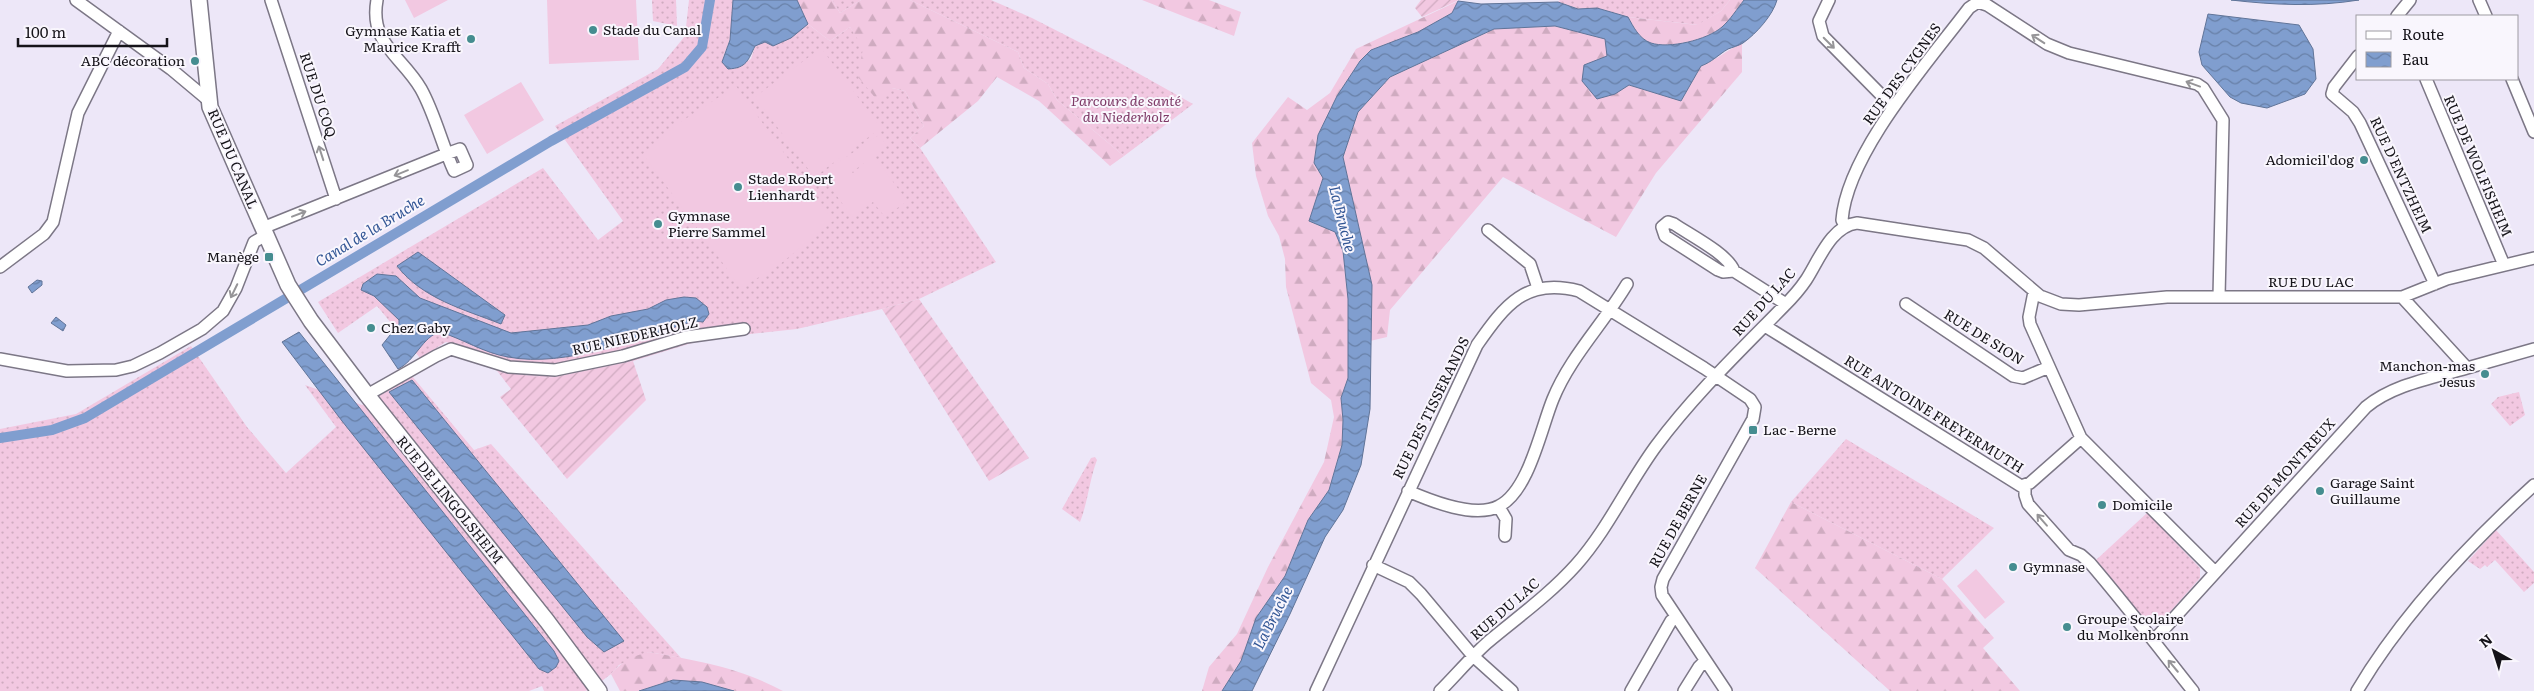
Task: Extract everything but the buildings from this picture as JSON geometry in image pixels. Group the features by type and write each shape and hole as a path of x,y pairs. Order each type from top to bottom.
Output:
{"main road":[{"name":"RUE DU CANAL","path":"199,0 208,100 264,232 288,285 300,304"},
{"name":"RUE DE LINGOLSHEIM","path":"300,304 367,395 547,621 599,690"}],"street":[{"path":"76,0 189,83 208,100"},
{"name":"RUE DU COQ","path":"271,0 336,199"},
{"path":"0,359 67,371 116,370 133,366 202,329 223,311 236,288 254,242 264,232 336,199 446,154 421,89 386,47 376,28 378,0"},
{"path":"1829,0 1818,20 1823,36 1893,107"},
{"path":"2399,15 2410,0"},
{"path":"2479,0 2486,15"},
{"path":"1977,1 1987,5 2047,44 2069,53 2197,84 2203,88 2223,120 2219,297"},
{"name":"RUE DES CYGNES","path":"1845,226 1842,220 1847,196 1868,150 1893,107 1969,8 1977,1"},
{"path":"0,268 37,240 53,222 78,113 119,31"},
{"name":"RUE D'ENTZHEIM","path":"2356,59 2331,91 2333,97 2353,112 2360,123 2435,284"},
{"name":"RUE DE WOLFISHEIM","path":"2426,80 2504,265"},
{"path":"2512,80 2534,132"},
{"path":"1734,271 1732,265 1723,256 1674,224 1668,222 1662,227 1665,236 1718,270 1734,271 1786,304"},
{"name":"RUE DU LAC","path":"1440,691 1473,656 1544,596 1576,564 1593,544 1654,449 1716,376 1805,282 1829,242 1845,226 1866,224 1968,240 1984,248 2034,292 2047,300 2079,305 2167,297 2402,297"},
{"path":"1488,230 1530,264 1538,288"},
{"path":"2467,368 2402,297 2435,284 2534,258"},
{"path":"1408,491 1431,502 1450,507 1485,510 1499,507 1510,499 1520,484 1554,397 1575,361 1627,284"},
{"name":"RUE DES TISSERANDS","path":"1316,691 1477,345 1505,309 1518,298 1538,288 1559,286 1579,291 1716,376"},
{"path":"2034,292 2029,317 2030,324 2081,438 2215,572"},
{"name":"RUE DE SION","path":"1906,304 2013,376 2023,378 2049,367"},
{"name":"RUE ANTOINE FREYERMUTH","path":"1765,326 2021,486 2025,486 2081,438"},
{"name":"RUE NIEDERHOLZ","path":"367,395 436,356 451,350 510,367 555,370 623,356 686,337 744,329"},
{"name":"RUE DE MONTREUX","path":"2154,640 2372,402 2403,386 2534,349"},
{"name":"RUE DE BERNE","path":"1716,376 1750,399 1756,407 1756,413 1663,578 1660,587 1662,595 1676,618 1726,691"},
{"path":"2357,691 2371,666 2404,621 2495,522 2534,485"},
{"path":"2025,486 2024,495 2028,504 2069,550 2081,555 2090,563 2194,691"},
{"path":"1499,507 1506,519 1505,536"},
{"path":"1373,565 1409,582 1473,656 1512,691"},
{"path":"1630,691 1671,621 1676,618"},
{"path":"1684,691 1698,667 1705,661"}],"green space":[{"path":"405,0 448,0 414,18"},
{"name":"Stade du Canal","path":"547,0 636,0 639,60 549,64"},
{"path":"652,0 676,0 677,26 653,21"},
{"path":"689,0 733,0 730,40 723,57 733,69 751,59 755,46 765,42 791,38 808,24 830,41 850,27 892,88 905,91 924,126 910,138 920,148 996,262 919,299 882,309 797,329 705,339 633,361 549,378 498,372 479,353 446,342 420,358 377,306 338,333 318,302 543,168 598,240 623,221 555,126 658,69 685,36"},
{"path":"797,0 832,0 840,13 861,0 910,0 1018,52 1024,68 1048,84 1057,100 1124,156 1110,166 1039,101 997,77 978,101 920,148 910,138 924,126 905,91 892,88 877,100 858,77 863,48 850,27 830,41 808,24"},
{"path":"832,0 861,0 840,13"},
{"name":"Parcours de santé du Niederholz","path":"910,0 991,0 1032,18 1118,62 1193,104 1124,156 1057,100 1048,84 1024,68 1018,52"},
{"path":"1142,0 1209,0 1241,12 1234,36"},
{"path":"1421,0 1459,0 1422,17 1415,8"},
{"path":"1560,0 1730,0 1721,11 1698,25 1628,17 1597,8 1578,9 1558,2"},
{"path":"1730,0 1744,0 1722,27 1707,36 1677,44 1659,45 1643,39 1628,17 1697,25 1721,11"},
{"path":"1458,1 1452,13 1418,32 1371,50 1360,61 1337,96 1318,135 1314,163 1323,178 1309,221 1335,232 1343,251 1348,299 1348,378 1341,398 1343,420 1342,445 1329,490 1308,520 1285,576 1256,618 1241,661 1222,691 1202,691 1209,667 1237,634 1268,567 1324,462 1334,417 1331,400 1311,383 1286,287 1285,259 1279,236 1268,216 1256,176 1252,143 1288,97 1307,110 1330,93 1356,49"},
{"path":"1555,26 1605,39 1615,94 1629,85 1681,101 1701,66 1742,43 1742,72 1656,173 1616,237 1503,177 1390,310 1387,337 1370,341 1370,329 1343,157 1358,112 1390,77 1494,29"},
{"path":"821,48 881,128 814,177 755,97"},
{"path":"521,82 544,120 487,154 464,115"},
{"name":"Stade Robert Lienhardt","path":"736,86 833,221 779,265 741,288 643,154 676,125"},
{"path":"879,135 887,146 852,172 875,157 907,201 885,217 873,202 852,217 821,174"},
{"path":"919,299 1029,458 989,481 882,309"},
{"path":"191,346 247,427 286,473 336,427 305,385 362,405 412,376 474,450 491,444 681,658 649,652 619,665 611,674 590,690 584,691 544,691 542,686 529,691 0,691 0,429 76,414"},
{"path":"633,361 646,400 567,479 500,397 511,389 498,372 549,378"},
{"path":"2519,392 2525,415 2510,426 2491,404 2498,397"},
{"path":"1846,439 1994,528 1942,579 1791,502"},
{"path":"1095,457 1097,460 1080,522 1062,509 1091,458"},
{"path":"1791,502 1942,579 1994,638 1983,648 2020,691 1890,691 1755,568"},
{"path":"2147,513 2200,568 2200,578 2162,621 2147,622 2096,560"},
{"path":"2496,530 2534,572 2534,583 2524,592 2495,560 2487,567 2485,565 2480,569 2468,561"},
{"path":"1976,569 2005,602 1985,619 1957,586"},
{"path":"649,652 734,670 783,691 734,691 673,680 639,691 620,691 611,674 628,660"}],"water":[{"path":"733,0 797,0 808,24 791,38 773,46 765,42 755,46 743,65 728,69 722,62 730,40"},
{"name":"La Bruche","path":"1744,0 1777,0 1768,18 1748,39 1701,66 1681,101 1629,85 1615,94 1597,99 1582,81 1584,65 1607,56 1605,39 1555,26 1494,29 1390,77 1358,112 1343,157 1372,285 1370,409 1361,465 1343,510 1325,537 1252,691 1222,691 1241,661 1256,618 1285,576 1308,520 1329,490 1342,445 1343,420 1341,398 1348,378 1348,299 1343,251 1335,232 1309,221 1323,178 1314,163 1318,135 1337,96 1360,61 1371,50 1418,32 1452,13 1458,1 1481,4 1558,2 1578,9 1597,8 1628,17 1643,39 1659,45 1668,45 1688,42 1715,32 1728,21"},
{"path":"2231,0 2359,0 2327,4 2295,4"},
{"path":"2208,14 2299,25 2313,49 2316,79 2305,94 2267,108 2241,103 2230,97 2202,65 2199,52"},
{"path":"418,252 505,315 501,324 444,302 419,287 407,277 397,266"},
{"path":"377,274 396,276 420,298 511,333 588,325 611,316 648,309 666,300 684,297 696,298 707,307 709,314 703,322 694,321 626,343 578,355 554,358 530,359 499,355 440,332 429,338 398,369 382,345 399,324 399,320 374,296 361,290 363,284"},
{"path":"37,280 42,281 42,285 32,293 28,287"},
{"path":"56,317 66,325 63,331 51,323"},
{"path":"299,332 554,651 559,661 556,667 548,673 539,669 342,421 282,342"},
{"path":"412,380 624,641 604,652 587,637 389,392"},
{"path":"673,680 702,682 734,691 639,691"}],"waterway":[{"name":"Canal de la Bruche","path":"0,438 52,430 85,418 551,141 685,67 702,47 710,0"}],"place":[{"name":"Stade du Canal","path":"593,30"},
{"name":"Gymnase Katia et Maurice Krafft","path":"471,39"},
{"name":"ABC décoration","path":"195,61"},
{"name":"Adomicil'dog","path":"2364,160"},
{"name":"Stade Robert Lienhardt","path":"738,187"},
{"name":"Gymnase Pierre Sammel","path":"658,224"},
{"name":"Manège","path":"269,257"},
{"name":"Chez Gaby","path":"371,328"},
{"name":"Manchon-mas Jesus","path":"2485,374"},
{"name":"Lac - Berne","path":"1753,430"},
{"name":"Garage Saint Guillaume","path":"2320,491"},
{"name":"Domicile","path":"2102,505"},
{"name":"Gymnase","path":"2013,567"},
{"name":"Groupe Scolaire du Molkenbronn","path":"2067,627"}]}
